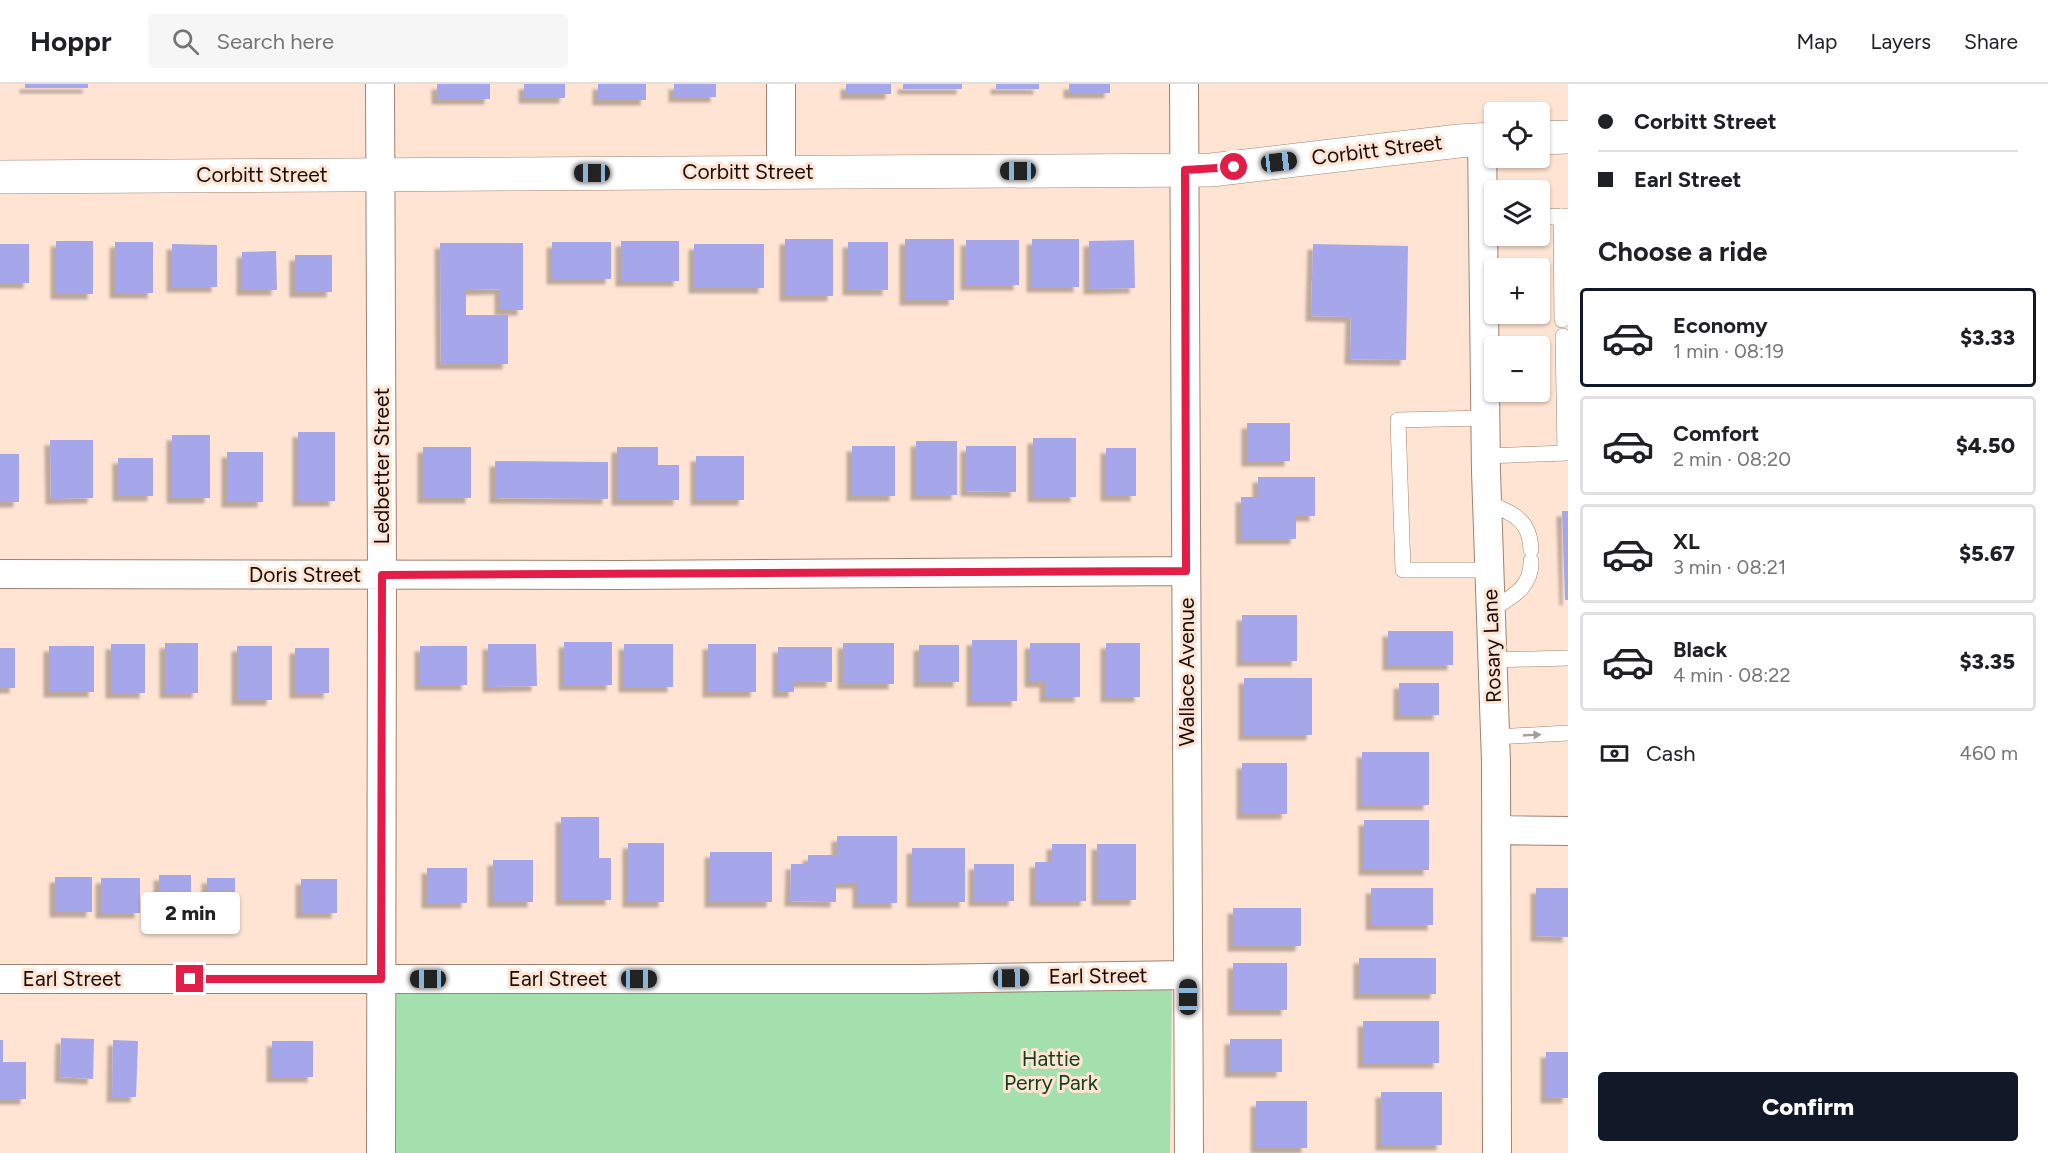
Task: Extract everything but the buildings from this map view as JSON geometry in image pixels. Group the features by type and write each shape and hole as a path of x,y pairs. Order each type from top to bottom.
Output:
{"street":[{"name":"Ledbetter Street","path":"380,84 381,1153"},
{"path":"780,84 781,172"},
{"name":"Wallace Avenue","path":"1184,84 1189,1153"},
{"path":"1550,138 1568,137"},
{"name":"Corbitt Street","path":"0,177 1211,170 1459,141 1484,140"},
{"name":"Rosary Lane","path":"1488,246 1485,418 1495,737 1497,1153"},
{"name":"Doris Street","path":"0,574 382,575 1186,571"},
{"path":"1496,830 1568,831"},
{"name":"Earl Street","path":"0,979 922,979 1188,975"}],"lane":[{"path":"1562,320 1564,216"},
{"path":"1486,456 1567,453 1563,336"},
{"path":"1485,418 1398,420 1403,570 1489,570"},
{"path":"1487,502 1515,516 1527,527 1532,573 1525,587 1491,610"},
{"path":"1492,660 1568,657"},
{"path":"1495,737 1568,734"}],"green space":[{"name":"Hattie Perry Park","path":"1172,987 1170,1153 395,1153 396,993"}],"route":[{"path":"190,979 381,979 382,575 1186,571 1185,170 1234,167"}]}
